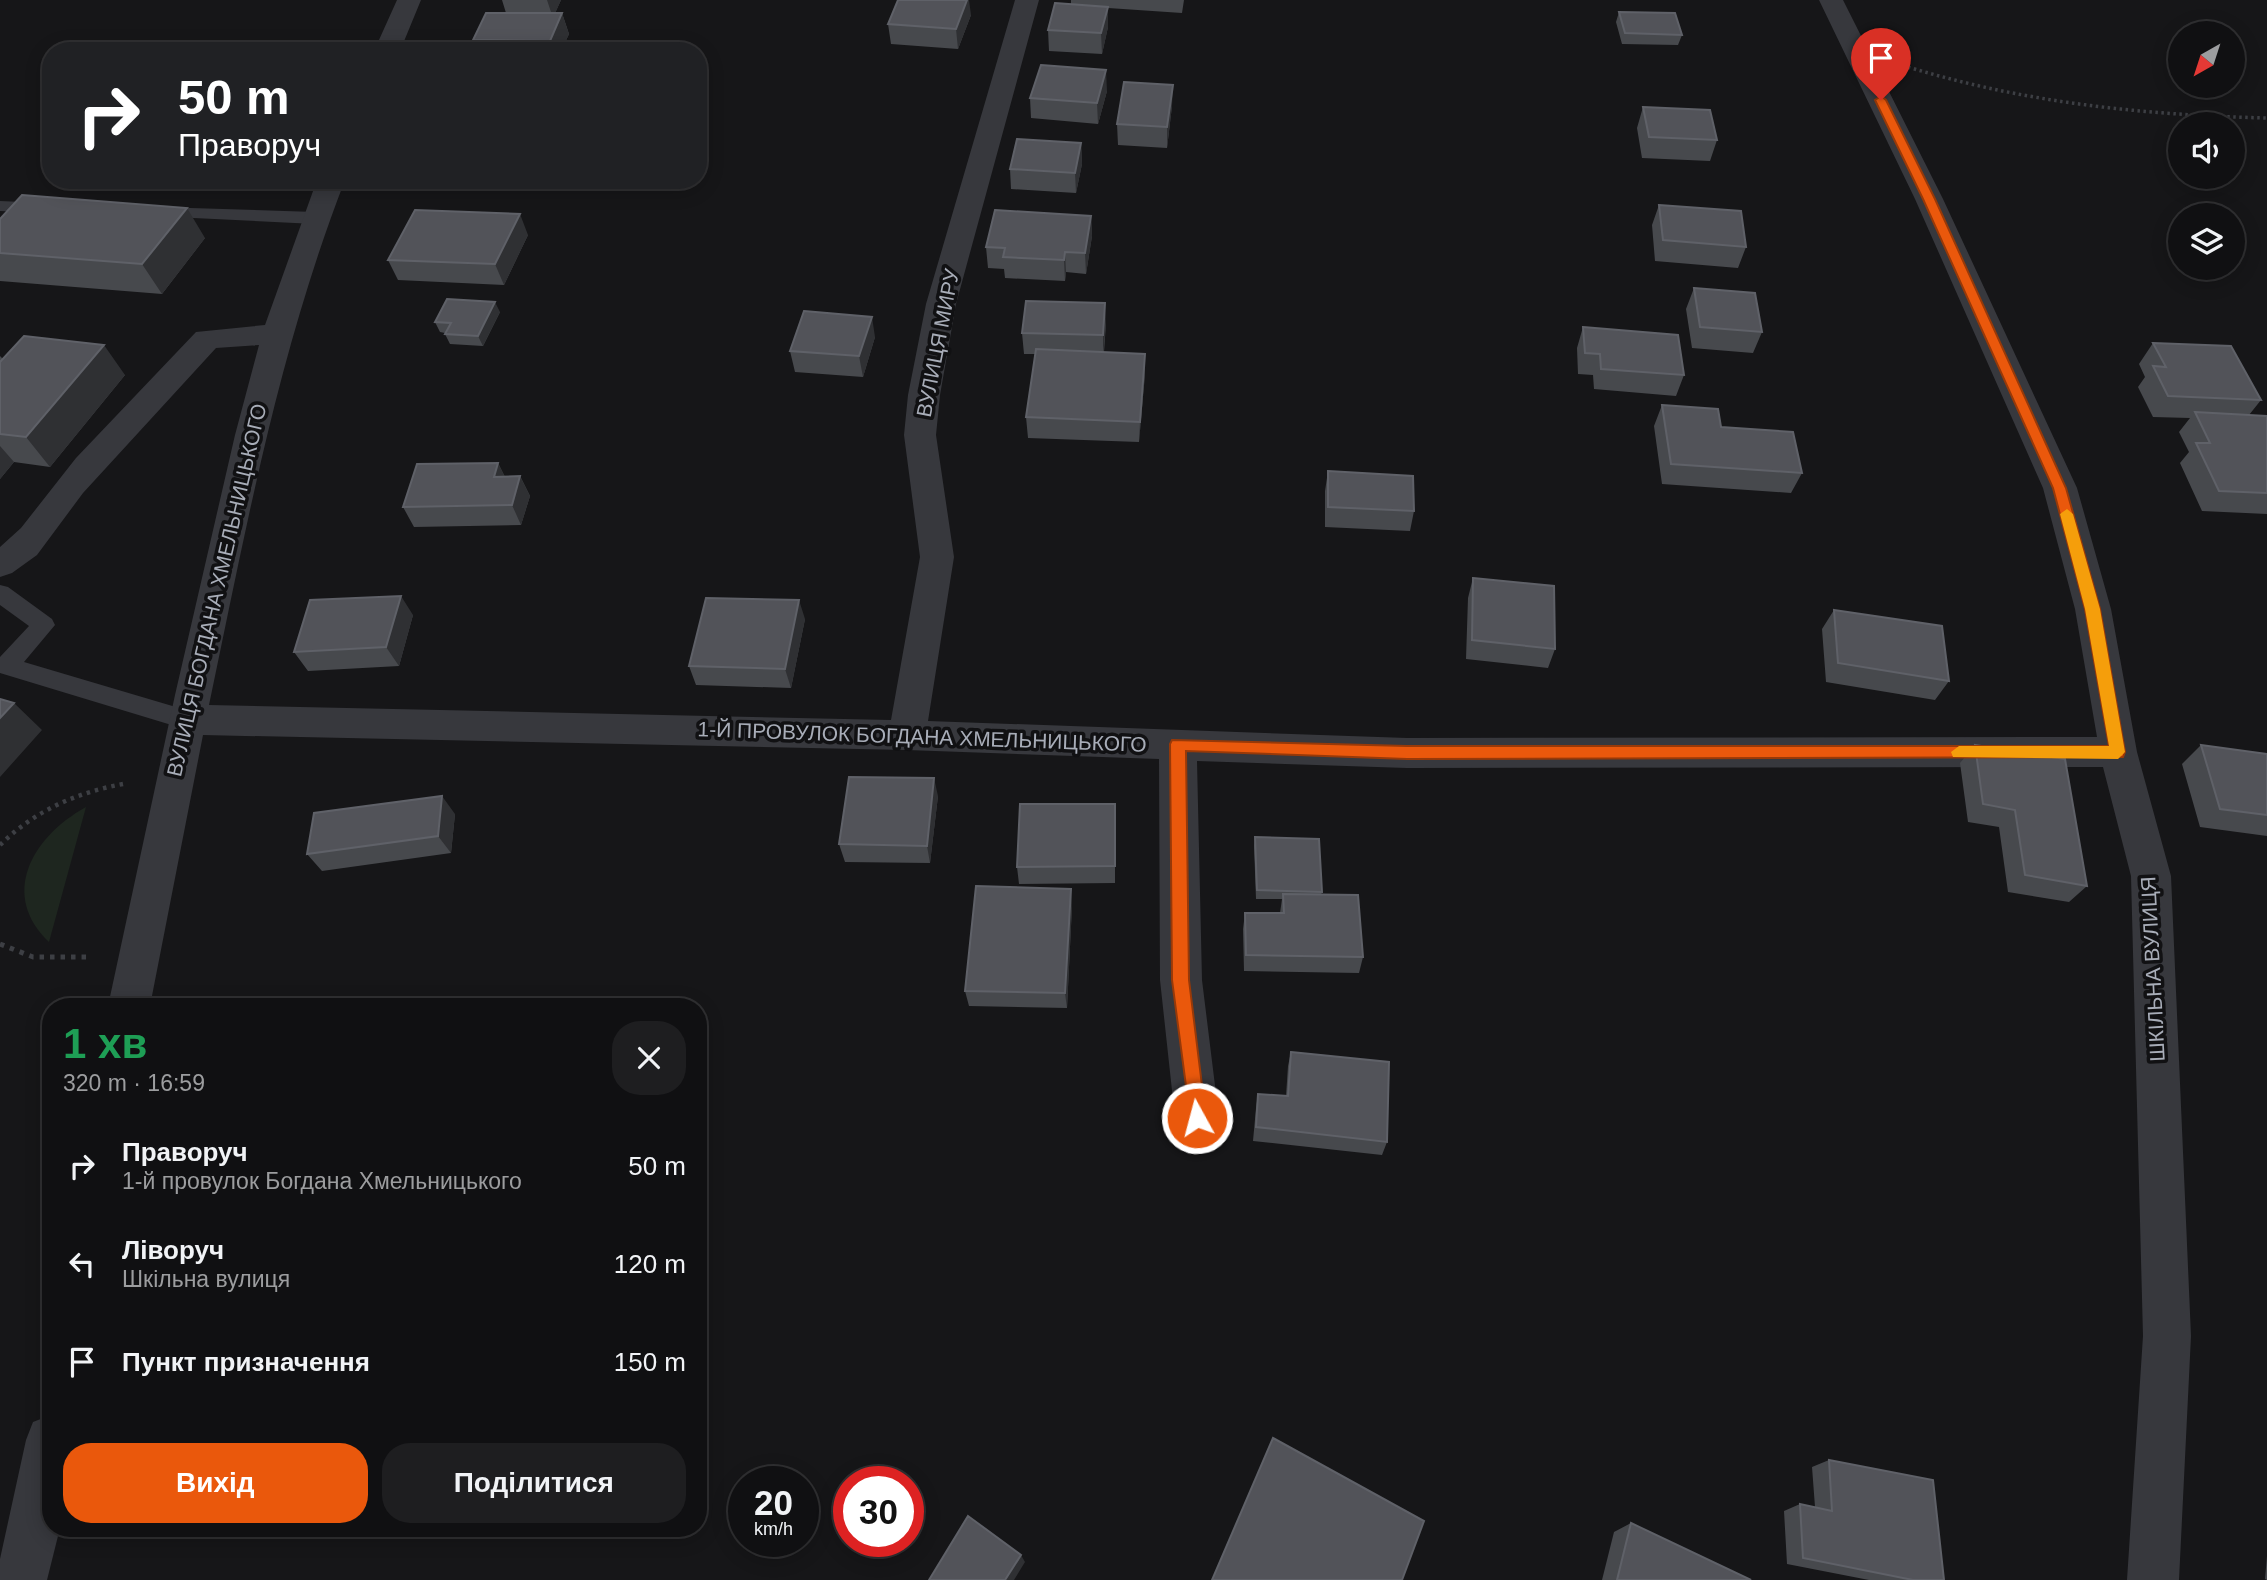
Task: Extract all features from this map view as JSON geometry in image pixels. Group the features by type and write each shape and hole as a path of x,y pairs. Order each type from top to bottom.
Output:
{"street":[{"path":"391,42 409,0"},
{"name":"ВУЛИЦЯ МИРУ","path":"907,735 937,557 920,435 924,395 941,304 1027,0"},
{"name":"ШКІЛЬНА ВУЛИЦЯ","path":"1831,0 1929,199 2060,488 2092,609 2118,752 2151,876 2167,1336 2153,1580"},
{"name":"ВУЛИЦЯ БОГДАНА ХМЕЛЬНИЦЬКОГО","path":"131,998 175,775 275,334 327,189"},
{"path":"0,564 25,547 39,533 69,487 207,339 275,334"},
{"name":"1-Й ПРОВУЛОК БОГДАНА ХМЕЛЬНИЦЬКОГО","path":"188,720 907,735 1407,753 2118,752"},
{"path":"1178,744 1181,980 1197,1118"},
{"path":"21,1580 42,1488"}],"lane":[{"path":"0,206 68,208"},
{"path":"137,211 315,218"},
{"path":"0,593 44,625 3,667 188,720"}],"path":[{"path":"1857,50 1973,88 2024,99 2088,108 2204,117 2267,118"},
{"path":"0,845 25,822 63,799 91,789 175,775"},
{"path":"0,944 19,956 45,960 139,953"}],"shaded area":[{"path":"86,807 49,942 34,924 26,906 24,887 28,869 37,851 50,835"}],"building":[{"path":"898,0 967,0 956,29 888,24"},
{"path":"1055,3 1108,7 1101,33 1048,30"},
{"path":"1619,12 1675,13 1682,35 1625,33"},
{"path":"486,13 562,13 550,41 473,40"},
{"path":"126,41 176,41 175,42"},
{"path":"1041,65 1106,70 1097,103 1030,98"},
{"path":"1124,82 1173,85 1167,127 1117,124"},
{"path":"1643,107 1710,110 1717,140 1649,137"},
{"path":"1017,139 1081,143 1075,173 1010,169"},
{"path":"22,195 187,208 142,264 0,253 0,219"},
{"path":"1659,205 1741,211 1746,247 1663,240"},
{"path":"415,210 520,214 495,264 388,260"},
{"path":"995,210 1091,216 1085,253 1065,252 1064,260 1003,257 1005,248 986,247"},
{"path":"1694,288 1755,293 1762,332 1700,327"},
{"path":"447,299 495,302 478,336 445,334 451,323 435,322"},
{"path":"1026,301 1105,303 1103,335 1022,333"},
{"path":"804,311 872,317 859,356 790,351"},
{"path":"1583,327 1678,335 1684,375 1601,369 1600,354 1585,353"},
{"path":"24,336 104,345 26,437 0,434 0,362"},
{"path":"2153,343 2231,346 2261,400 2168,396 2153,366 2166,367"},
{"path":"1036,349 1145,354 1140,422 1026,417"},
{"path":"1662,405 1718,409 1721,427 1793,432 1802,473 1671,464"},
{"path":"2195,412 2267,416 2267,493 2219,491 2196,443 2210,443"},
{"path":"498,463 494,477 520,476 512,505 403,507 417,464"},
{"path":"1328,471 1413,476 1414,511 1328,507"},
{"path":"1473,578 1554,586 1555,649 1472,640"},
{"path":"401,596 386,647 294,652 310,600"},
{"path":"706,598 799,600 785,669 689,666"},
{"path":"1834,610 1942,626 1949,681 1838,663"},
{"path":"0,699 14,703 0,718"},
{"path":"1975,745 2065,759 2087,886 2025,875 2015,810 1983,804"},
{"path":"2201,745 2267,754 2267,815 2220,809"},
{"path":"849,777 934,778 927,846 839,844"},
{"path":"442,796 438,836 307,854 314,813"},
{"path":"1020,804 1115,804 1115,866 1017,867"},
{"path":"1255,837 1319,839 1322,892 1257,890"},
{"path":"976,886 1071,889 1065,993 965,991"},
{"path":"1283,894 1358,895 1363,957 1246,955 1245,913 1284,913"},
{"path":"1291,1052 1389,1062 1387,1142 1256,1127 1258,1094 1288,1096"},
{"path":"1273,1438 1424,1521 1402,1580 1212,1580"},
{"path":"1829,1460 1933,1480 1944,1580 1913,1580 1803,1558 1800,1504 1832,1511"},
{"path":"968,1516 1021,1555 1005,1580 929,1580"},
{"path":"1631,1523 1751,1580 1617,1580"}],"slow traffic":[{"path":"1959,752 2118,752 2092,609 2067,514"}],"route":[{"path":"1197,1118 1181,980 1178,744 1407,753 2118,752 2092,609 2060,488 1929,199 1881,100"}]}
